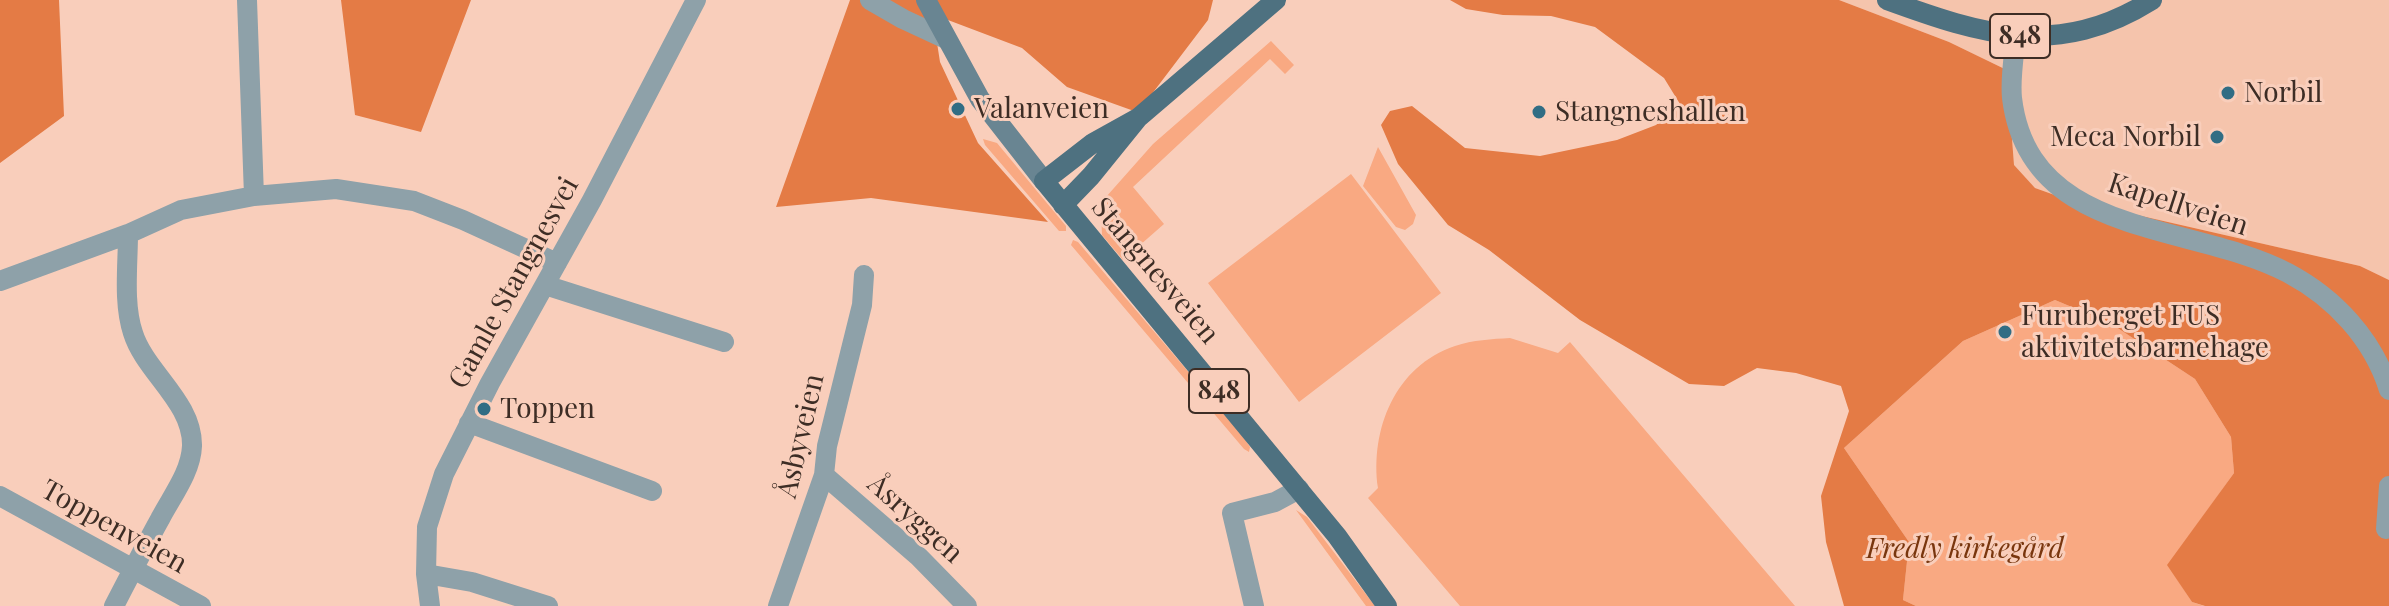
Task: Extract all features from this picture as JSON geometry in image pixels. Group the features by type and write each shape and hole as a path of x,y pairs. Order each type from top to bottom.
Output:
{"main road":[{"name":"Stangnesveien","path":"926,0 980,99 1063,205 1337,536 1387,606"},
{"path":"1063,205 1138,118 1276,0"},
{"name":"848","path":"1887,0 1963,27 2016,36 2058,35 2092,28 2128,15 2152,0"},
{"path":"1044,181 1093,143 1138,118"}],"street":[{"path":"247,0 254,196"},
{"name":"Gamle Stangnesvei","path":"430,606 426,574 427,527 444,474 696,0"},
{"path":"870,0 946,39"},
{"name":"Kapellveien","path":"2016,36 2012,96 2017,124 2028,151 2051,180 2075,199 2099,211 2286,272 2338,307 2365,340 2383,371 2389,390"},
{"path":"0,281 128,234 181,210 254,196 336,189 414,201 557,263"},
{"path":"114,606 185,474 192,444 190,429 182,411 140,349 133,333 129,314 128,234"},
{"name":"Åsbyveien","path":"778,606 824,475 833,419 862,305 864,275"},
{"path":"545,285 724,342"},
{"path":"469,423 652,491"},
{"name":"Åsryggen","path":"824,475 919,557 967,606"},
{"path":"2386,529 2389,486"},
{"path":"1254,606 1232,513 1275,502 1299,489"},
{"name":"Toppenveien","path":"0,496 201,606"},
{"path":"426,574 472,582 548,606"}],"shaded area":[{"path":"0,0 59,0 64,116 0,163"},
{"path":"341,0 471,0 421,132 355,115"},
{"path":"850,0 1213,0 1208,20 1142,107 1134,111 1067,87 1022,48 940,17 935,30 940,62 978,143 1048,222 871,198 776,207"},
{"path":"1450,0 1839,0 1949,42 2015,74 2009,100 2014,165 2035,188 2063,198 2360,266 2389,280 2389,606 2205,606 2192,602 2167,565 2234,473 2231,437 2195,379 2110,323 2055,300 1963,341 1844,448 1909,542 1903,600 1916,606 1844,606 1826,542 1821,496 1849,411 1841,386 1796,373 1757,368 1724,386 1689,384 1580,320 1489,250 1448,225 1398,164 1381,125 1390,111 1412,106 1465,148 1540,156 1617,140 1656,125 1680,104 1664,78 1595,27 1551,16 1503,15 1466,9"},
{"path":"1839,0 2389,0 2389,280 2360,266 2063,198 2035,188 2014,166 2009,100 2015,74 1949,42"}],"green space":[{"path":"1271,41 1294,65 1285,74 1270,59 1133,187 1164,224 1123,260 1102,235 1101,213 1106,197 1153,144"},
{"path":"983,139 997,143 1066,226 1066,231 1059,231"},
{"path":"1378,147 1416,215 1413,224 1405,230 1396,227 1363,186"},
{"path":"1351,174 1441,293 1299,402 1208,283"},
{"path":"1073,240 1078,242 1242,435 1250,447 1249,452 1071,245"},
{"name":"Fredly kirkegård","path":"2055,300 2110,323 2195,379 2231,437 2234,473 2168,565 2192,602 2204,606 1916,606 1903,600 1909,542 1844,448 1963,341"},
{"path":"1510,338 1558,353 1570,342 1795,606 1460,606 1368,498 1378,488 1378,444 1391,403 1402,384 1417,368 1434,355 1455,346"},
{"path":"1296,510 1307,517 1375,606 1366,606"}],"place":[{"name":"Norbil","path":"2228,93"},
{"name":"Valanveien","path":"958,109"},
{"name":"Stangneshallen","path":"1539,112"},
{"name":"Meca Norbil","path":"2217,137"},
{"name":"Furuberget FUS aktivitetsbarnehage","path":"2005,332"},
{"name":"Toppen","path":"484,409"}]}
